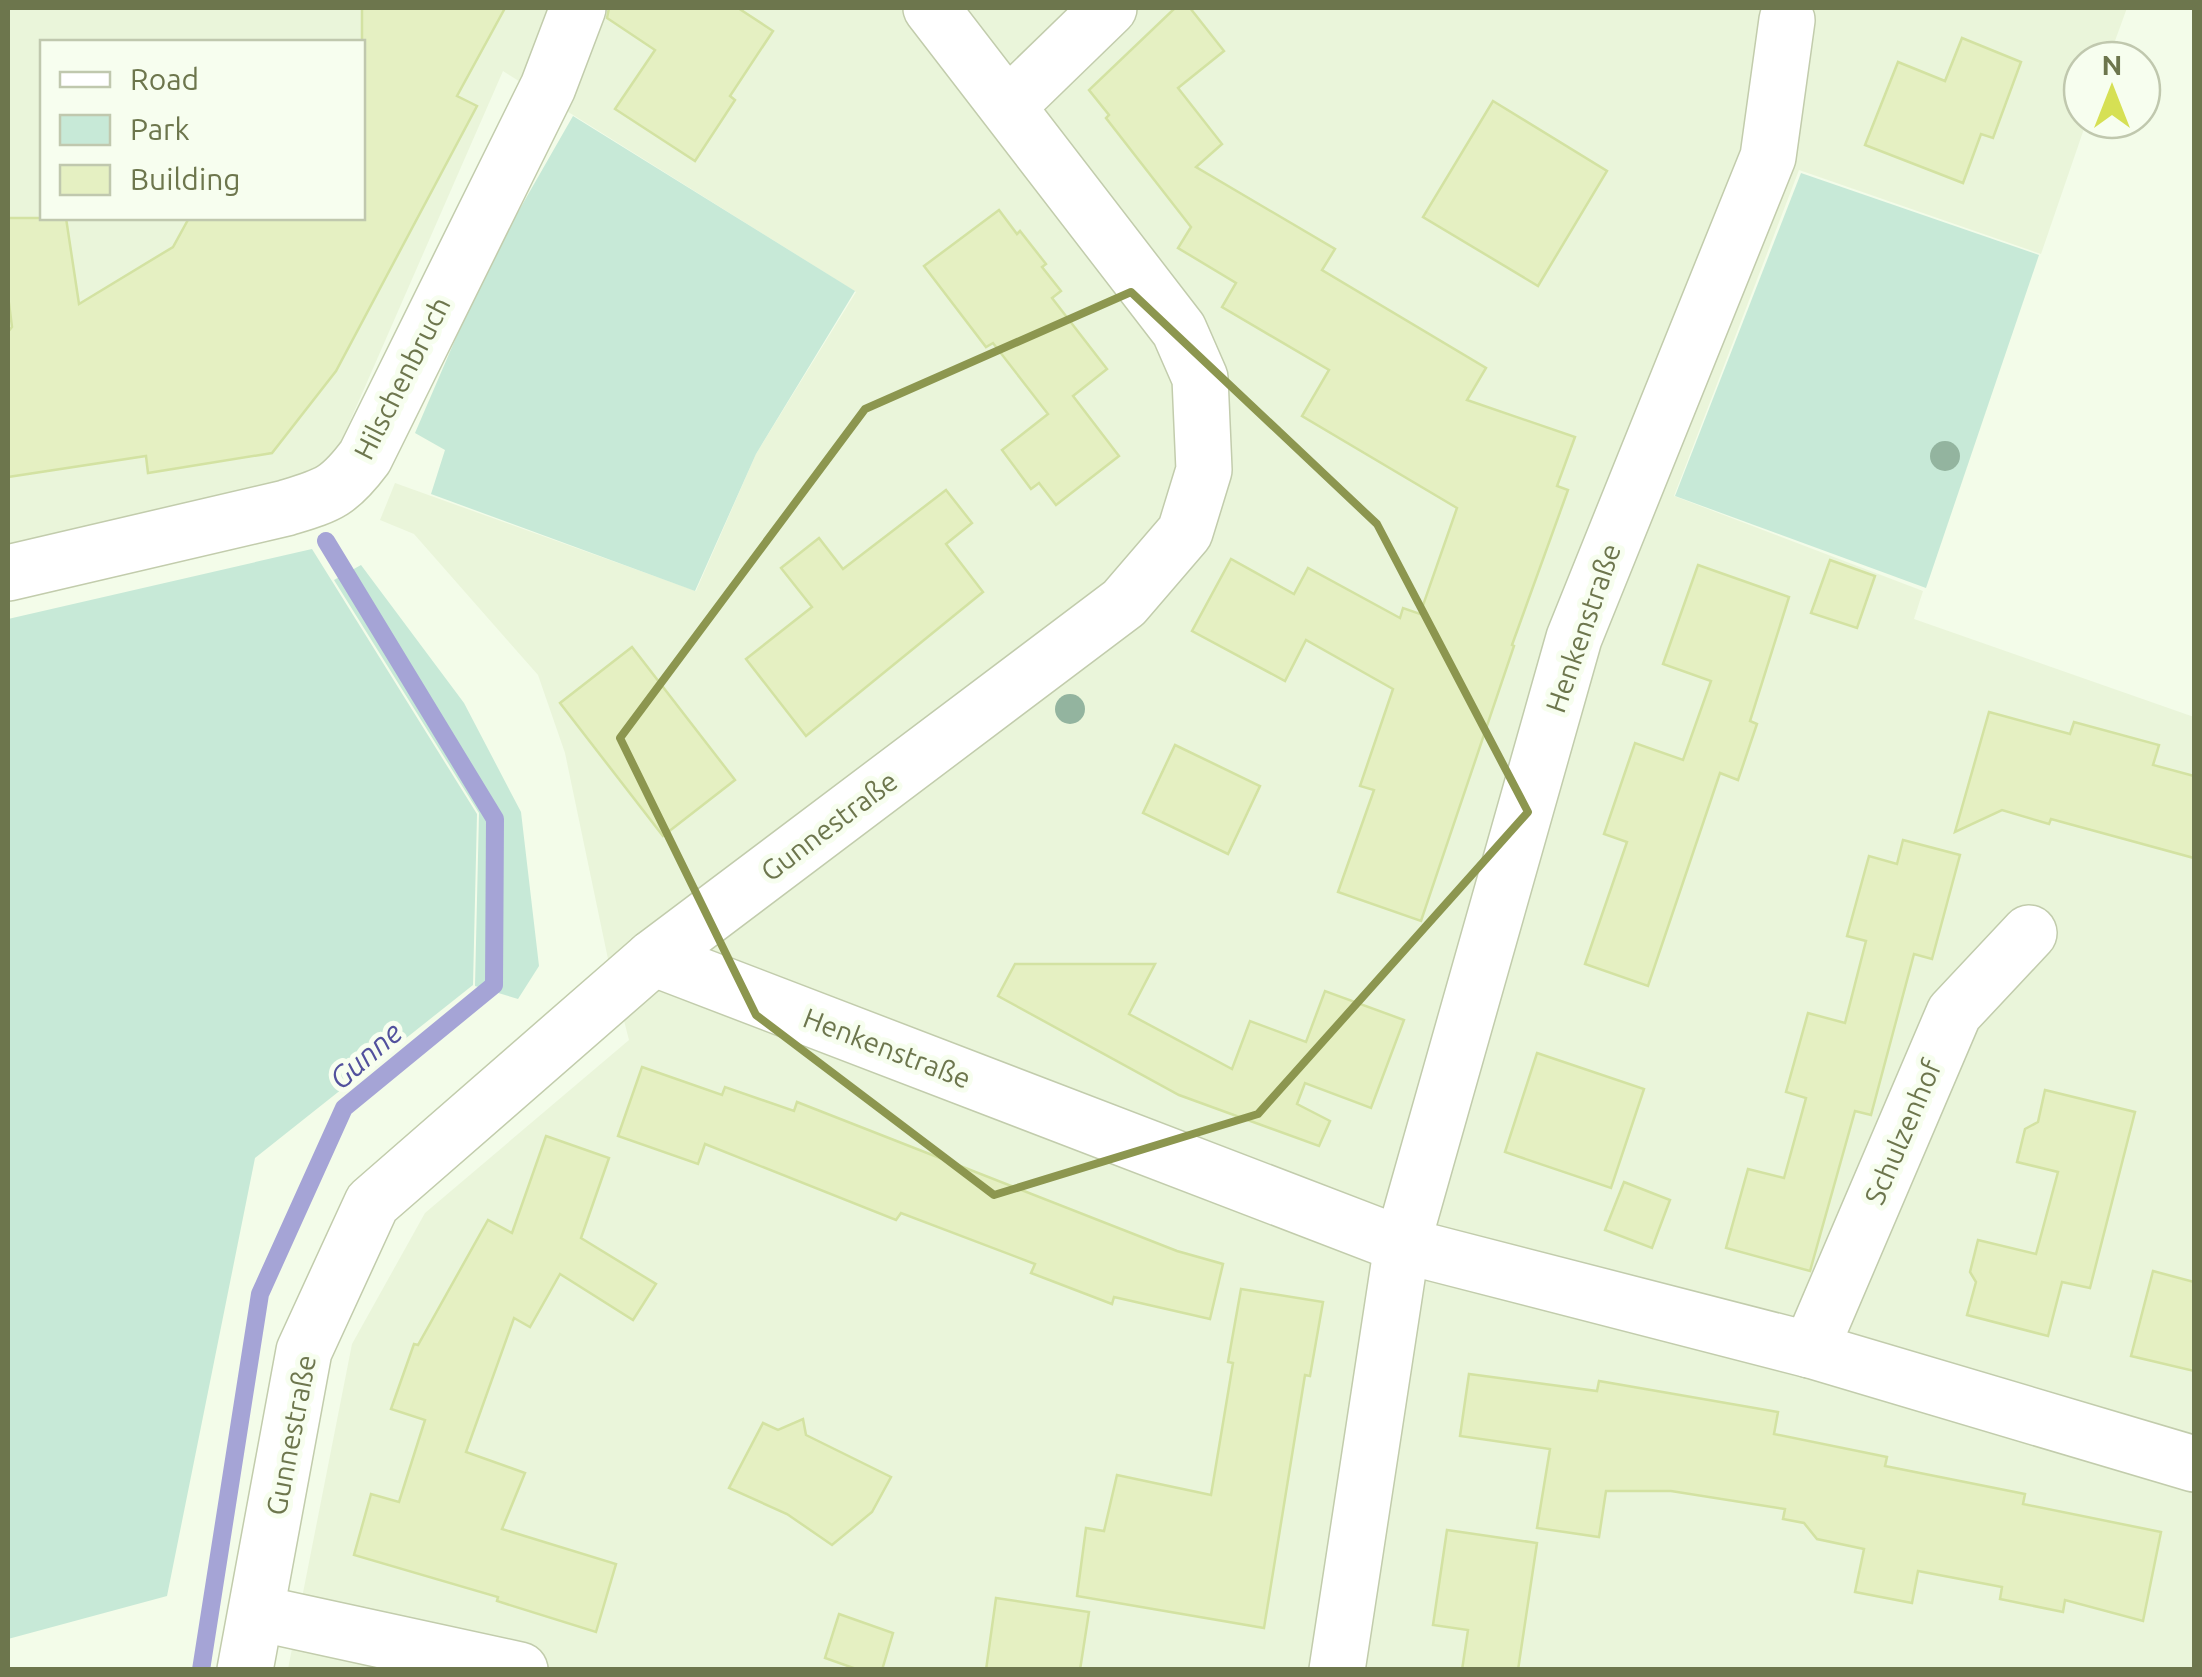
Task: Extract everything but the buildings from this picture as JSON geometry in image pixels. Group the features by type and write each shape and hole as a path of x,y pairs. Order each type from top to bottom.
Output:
{"street":[{"name":"Hilschenbruch","path":"8,573 286,508 330,494 350,477 365,457 539,104 578,8"},
{"name":"Gunnestraße","path":"246,1670 304,1351 372,1203 653,958 1124,603 1185,532 1204,470 1200,378 1179,330 932,8"},
{"path":"1008,106 1108,8"},
{"name":"Henkenstraße","path":"1337,1670 1402,1245 1574,638 1768,157 1787,20"},
{"name":"Schulzenhof","path":"1810,1350 1954,1013 2028,933"},
{"name":"Henkenstraße","path":"653,958 1402,1245"},
{"path":"1402,1245 1810,1350 2194,1464"},
{"path":"258,1613 520,1670"}],"highlighted area":[{"path":"1131,292 1377,524 1528,812 1258,1114 994,1195 756,1015 620,738 865,409"}],"shaded area":[{"path":"8,8 2127,8 2115,40 2062,40 2062,140 2080,140 2041,254 1799,170 1674,496 1923,591 1914,619 2194,717 2194,1669 288,1669 352,1344 425,1213 629,1040 565,753 538,675 414,534 380,520 395,483 696,591 756,454 856,292 503,71 333,460 274,494 8,553"}],"green space":[{"path":"573,116 855,291 756,454 695,591 431,494 445,450 415,433 486,268"},
{"path":"1801,173 2039,255 1926,588 1675,496"},
{"path":"312,549 477,814 473,985 255,1158 167,1596 8,1639 8,619"},
{"path":"361,565 464,703 521,812 539,966 518,999 475,986 479,813 334,580"}],"waterway":[{"name":"Gunne","path":"201,1670 260,1294 344,1108 494,985 495,819 326,541"}]}
